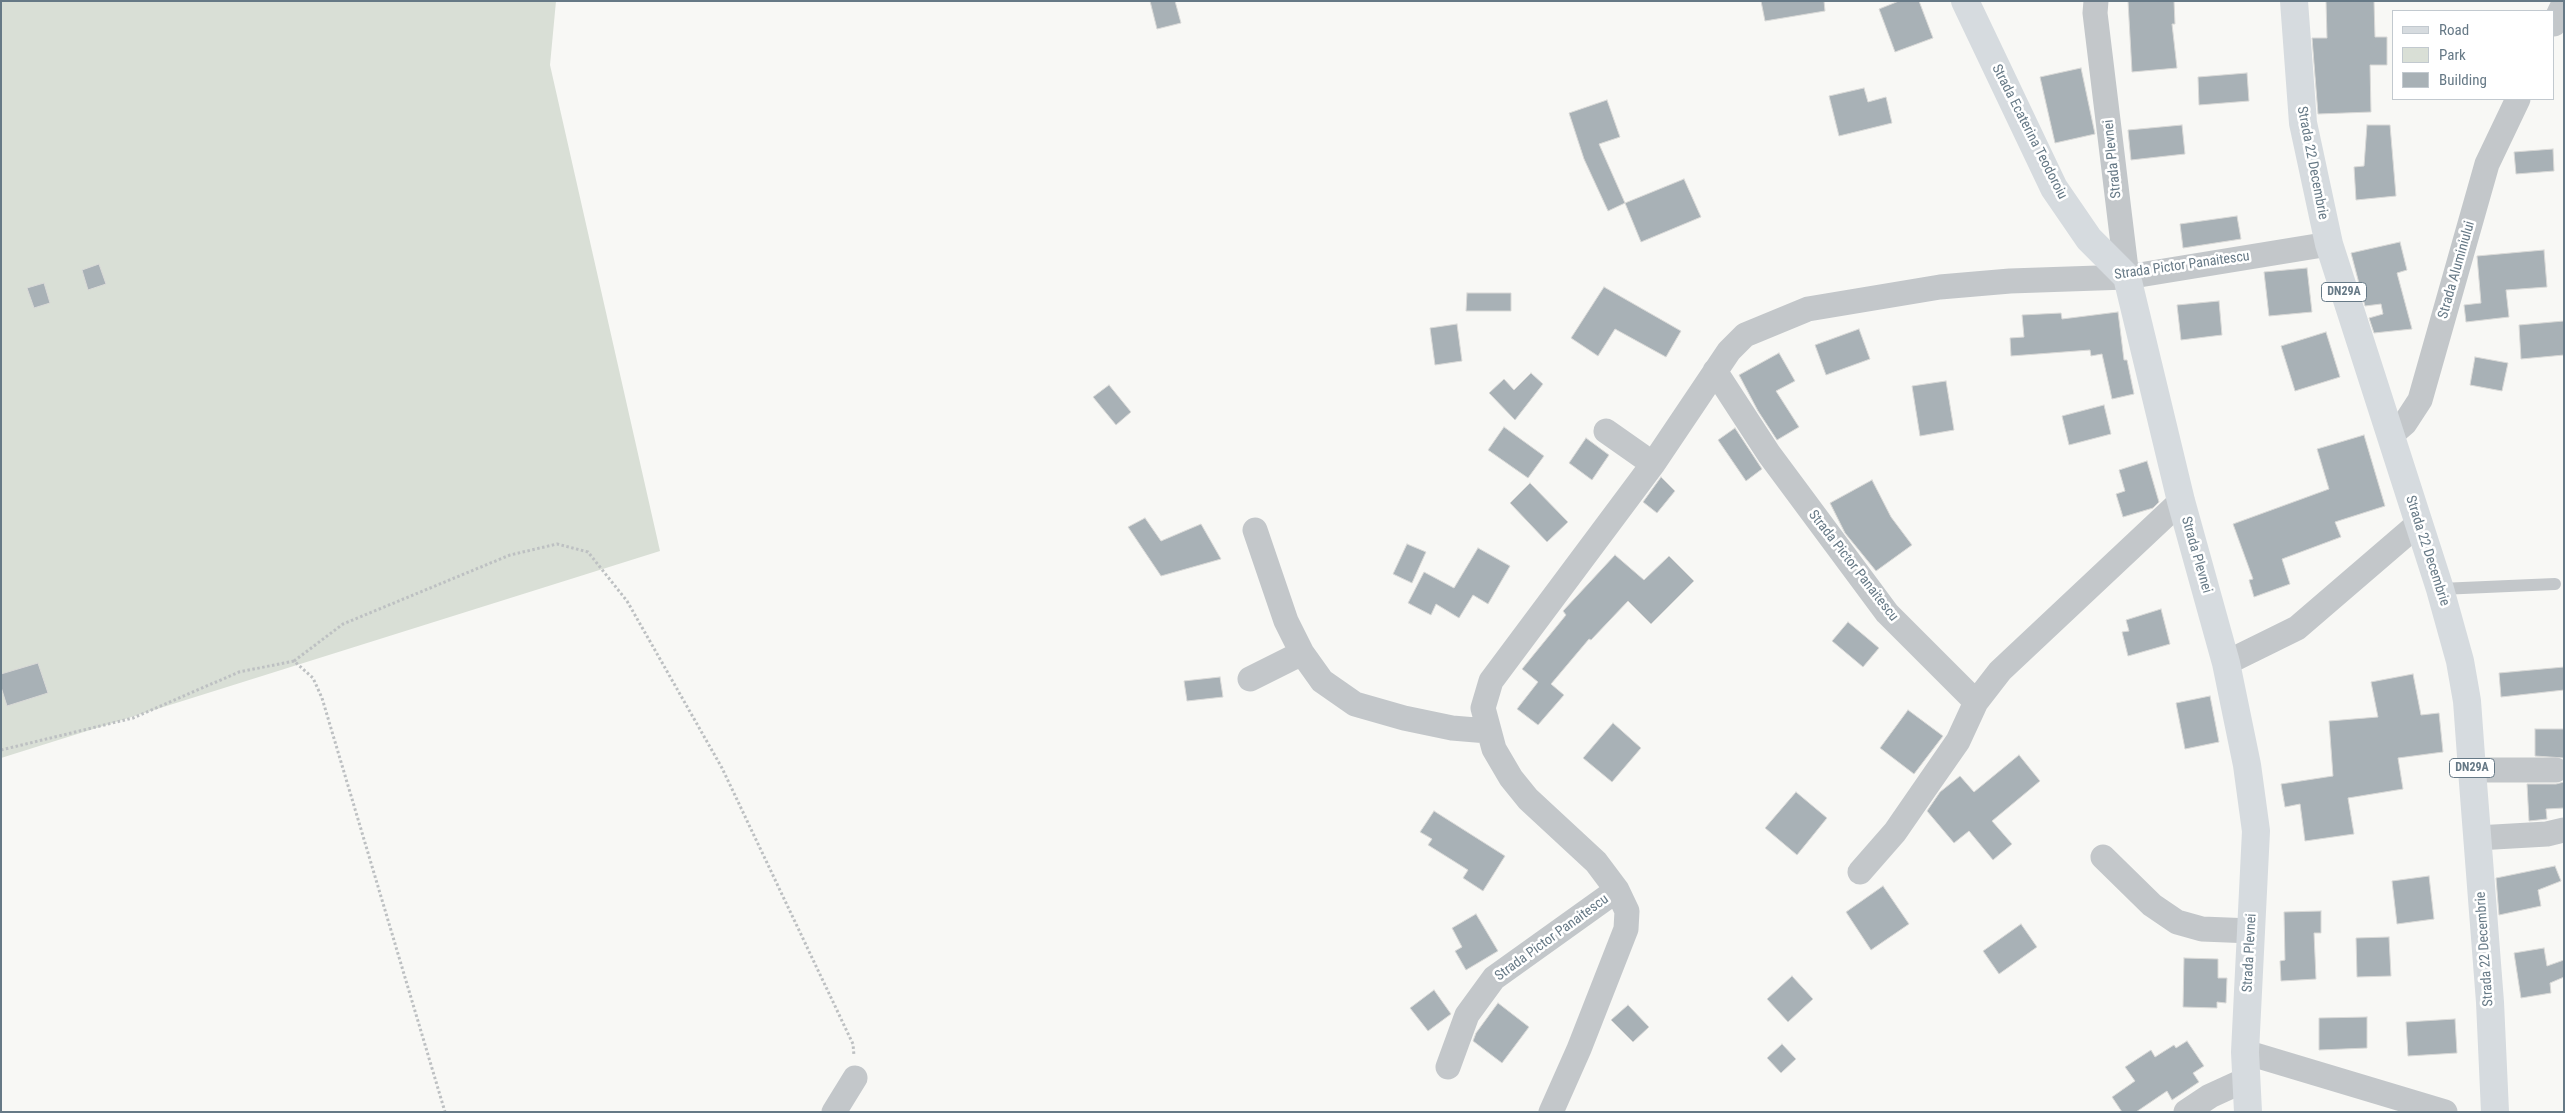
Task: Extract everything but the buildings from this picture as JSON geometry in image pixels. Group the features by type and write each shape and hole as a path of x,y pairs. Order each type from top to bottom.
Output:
{"street":[{"name":"Strada Ecaterina Teodoroiu","path":"1965,1 2054,188 2089,239 2127,277"},
{"name":"Strada Plevnei","path":"2096,1 2095,13 2127,277 2180,501 2226,663 2247,766 2256,831 2245,1052 2248,1112"},
{"name":"Strada 22 Decembrie","path":"2294,1 2303,124 2329,244 2440,589 2460,661 2467,701 2490,1002 2495,1112"},
{"path":"2555,22 2564,3"},
{"name":"Strada Aluminiului","path":"2390,436 2405,423 2420,400 2488,164 2518,100"},
{"name":"Strada Pictor Panaitescu","path":"1550,1112 1579,1049 1626,929 1627,911 1618,890 1596,862 1528,799 1511,778 1494,749 1483,708 1491,681 1653,464 1729,351 1745,335 1808,309 1940,287 2010,281 2127,277 2329,244"},
{"name":"Strada Pictor Panaitescu","path":"1715,371 1769,454 1887,613 1976,702"},
{"path":"1606,431 1653,464"},
{"path":"1860,872 1895,832 1958,741 1976,702 2000,671 2180,501"},
{"path":"2226,663 2297,628 2418,524"},
{"path":"1255,530 1286,621 1302,653 1322,681 1355,704 1404,718 1452,728 1488,731"},
{"path":"1250,679 1302,653"},
{"path":"2472,770 2556,770"},
{"path":"2477,838 2547,834 2564,830"},
{"path":"2104,857 2152,905 2177,922 2202,929 2252,931"},
{"name":"Strada Pictor Panaitescu","path":"1448,1067 1467,1015 1494,978 1618,890"},
{"path":"2245,1052 2444,1112"},
{"path":"834,1112 855,1078"},
{"path":"2186,1112 2210,1096 2245,1080"}],"lane":[{"path":"2440,589 2555,584"}],"path":[{"path":"1,750 132,718 239,672 294,661 343,624 510,555 557,544 588,552 626,601 722,768 853,1044 855,1078"},
{"path":"294,661 313,678 322,698 445,1112"}],"green space":[{"path":"1,1 556,1 550,65 660,551 1,758"}]}
